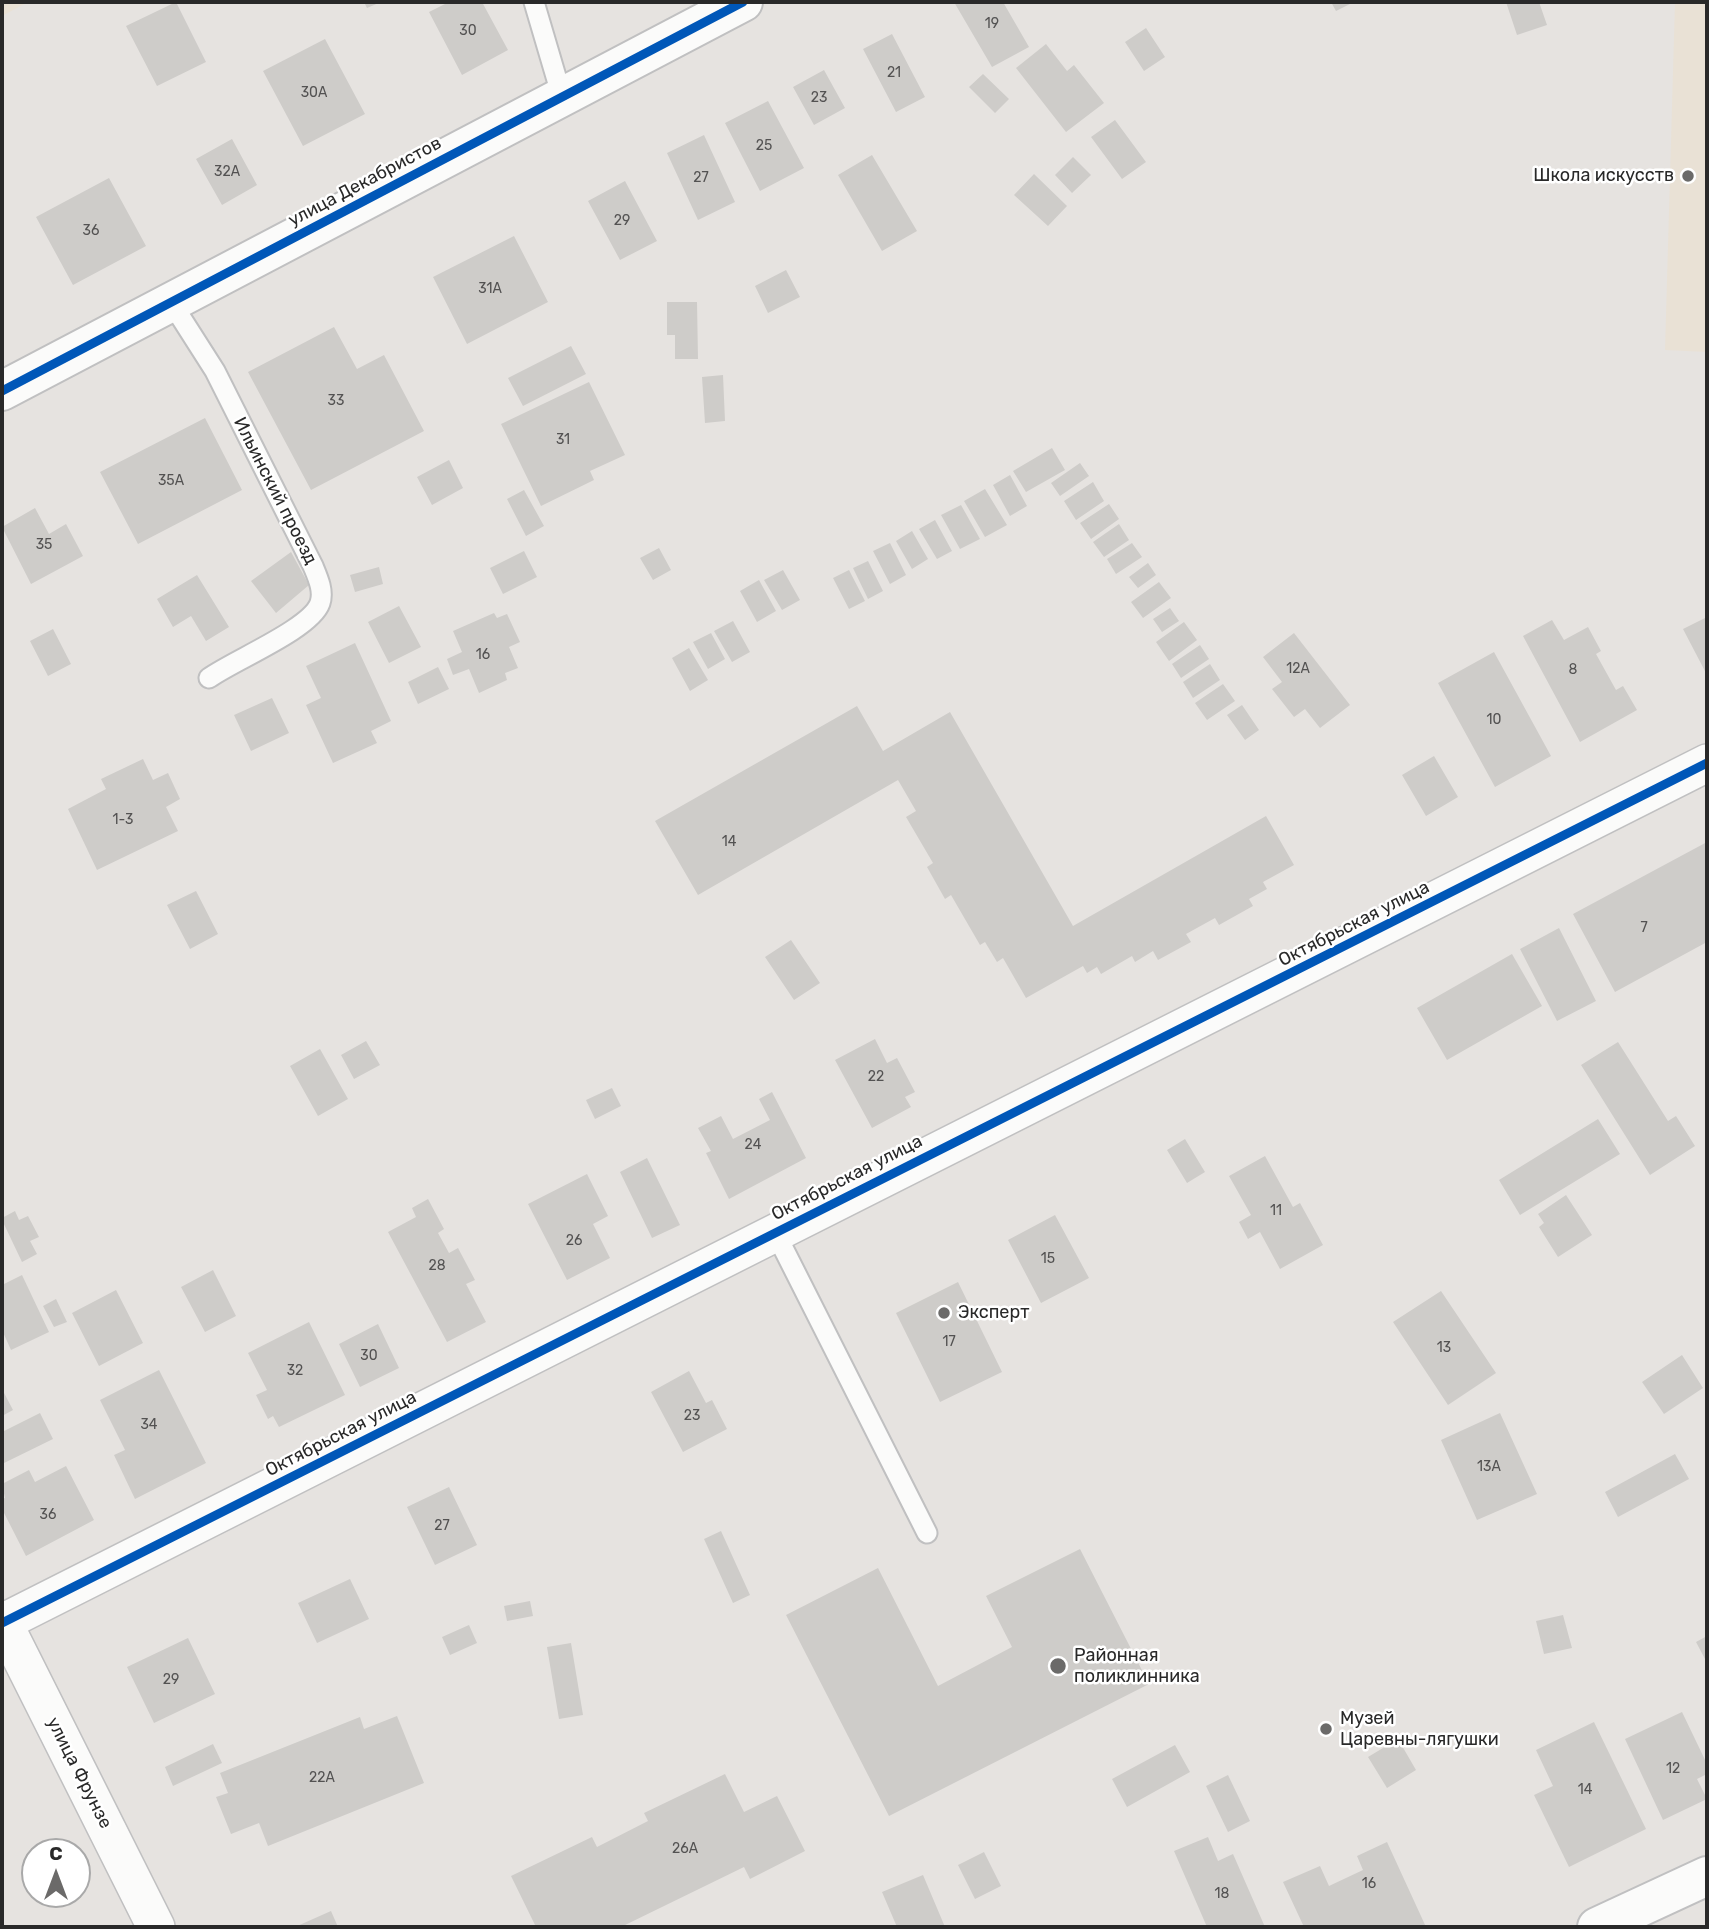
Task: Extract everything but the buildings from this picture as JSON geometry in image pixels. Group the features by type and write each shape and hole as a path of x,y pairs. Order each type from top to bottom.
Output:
{"street":[{"name":"улица Декабристов","path":"2,391 743,2"},
{"name":"Октябрьская улица","path":"2,1622 1707,763"},
{"name":"улица Фрунзе","path":"2,1622 156,1927"},
{"path":"1597,1927 1707,1875"}],"lane":[{"path":"534,2 562,97"},
{"name":"Ильинский проезд","path":"171,302 215,371 321,585 321,601 313,615 298,627 209,678"},
{"path":"775,1232 927,1533"}],"shaded area":[{"path":"2,2 28,2 2,16"},
{"name":"Школа искусств","path":"1675,2 1707,2 1707,352 1665,350"}],"cycle path":[{"path":"2,391 743,2"},
{"path":"2,1623 1707,763"}],"place":[{"name":"Школа искусств","path":"1688,176"},
{"name":"Эксперт","path":"944,1313"},
{"name":"Районная поликлинника","path":"1058,1666"},
{"name":"Музей Царевны-лягушки","path":"1326,1729"}]}
